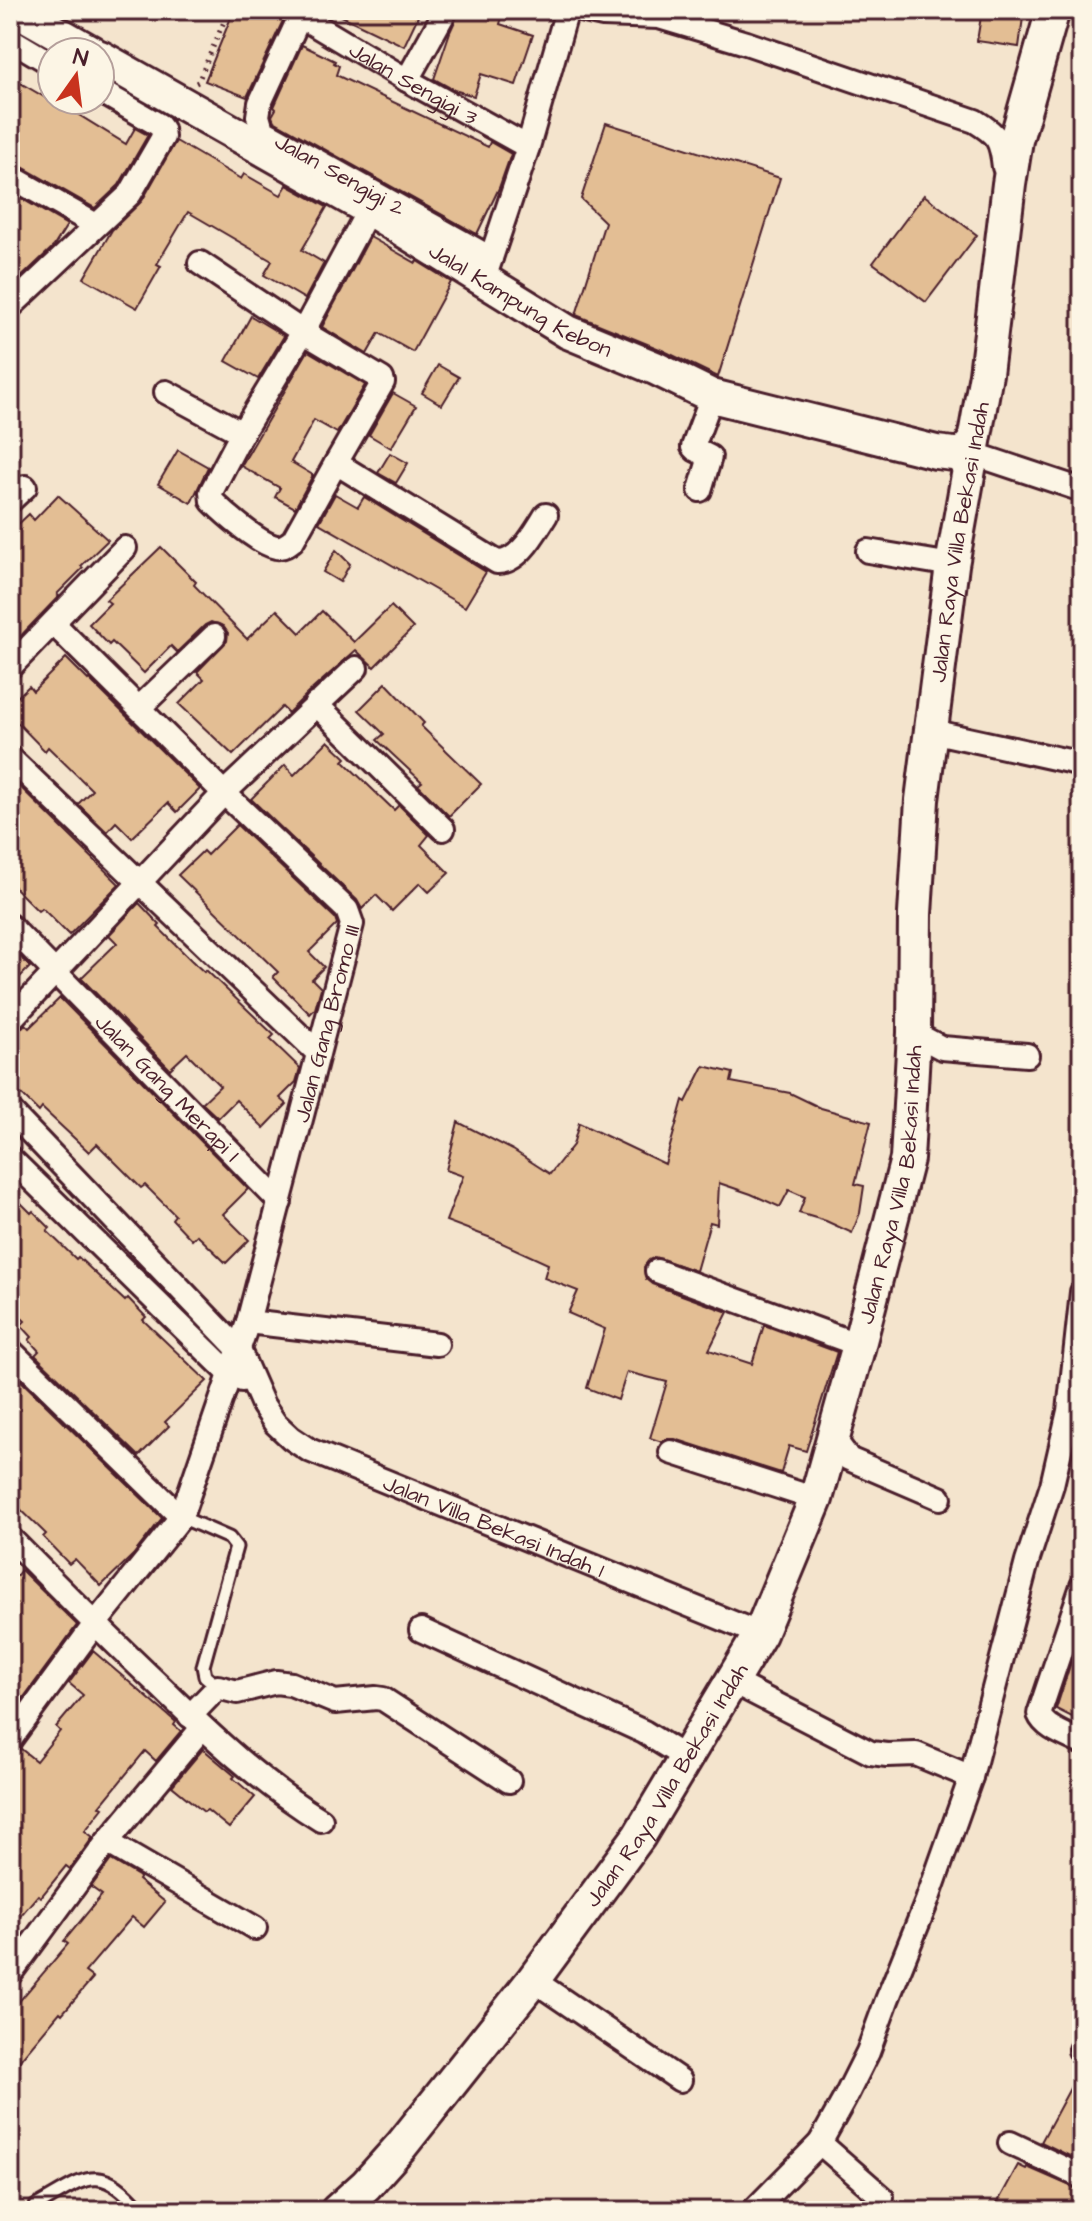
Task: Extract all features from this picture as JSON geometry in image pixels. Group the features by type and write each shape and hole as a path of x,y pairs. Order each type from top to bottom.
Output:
{"main road":[{"path":"17,10 63,36"},
{"name":"Jalan Raya Villa Bekasi Indah","path":"337,2211 366,2185 401,2146 533,1980 639,1836 760,1634 816,1499 907,1159 922,800 952,565 986,374 1016,140 1053,10"},
{"name":"Jalal Kampung Kebon","path":"116,66 369,209 488,268 568,332 655,368 712,396 936,452 962,455 972,449"}],"street":[{"path":"407,80 446,10"},
{"path":"488,268 528,147 567,10"},
{"path":"580,10 603,15 659,17 746,43 975,121 1000,141 1004,164 1000,246"},
{"name":"Jalan Sengigi 3","path":"302,13 407,80 528,147"},
{"name":"Jalan Sengigi 2","path":"302,13 260,103 258,116 262,130 488,268"},
{"path":"10,39 36,54"},
{"path":"10,307 134,189 163,137 159,125 116,100"},
{"path":"10,176 96,225"},
{"path":"200,263 303,332 382,379 383,382 293,540 284,546 271,545 230,519 212,501 211,492 242,433 303,332 369,209"},
{"path":"166,392 242,433"},
{"path":"700,490 710,457 693,447 712,396"},
{"path":"972,449 1082,490"},
{"path":"336,463 497,562 507,562 525,546 546,515"},
{"path":"10,667 125,548"},
{"path":"868,551 952,565"},
{"name":"Jalan Gang Bromo III","path":"10,1740 95,1624 181,1517 248,1322 351,931 347,910 53,623"},
{"path":"139,708 214,636"},
{"path":"10,1020 224,793 356,668"},
{"path":"316,704 443,829"},
{"path":"931,731 1082,764"},
{"path":"10,758 318,1053"},
{"name":"Jalan Gang Merapi I","path":"10,926 280,1202"},
{"path":"914,1033 942,1048 1027,1055"},
{"name":"Jalan Villa Bekasi Indah 1","path":"10,1111 239,1350 275,1423 291,1438 309,1450 760,1634"},
{"path":"10,1158 231,1375 254,1385"},
{"path":"657,1271 859,1345"},
{"path":"753,2211 820,2143 868,2052 927,1901 971,1777 1027,1562 1048,1500 1075,1366 1082,1292"},
{"path":"248,1322 437,1344"},
{"path":"10,1350 181,1517"},
{"path":"832,1436 849,1459 940,1498"},
{"path":"671,1452 816,1499"},
{"path":"11,1541 196,1722 264,1780 321,1820"},
{"path":"1082,1586 1078,1610 1039,1714 1047,1725 1082,1743"},
{"path":"421,1630 644,1732 686,1758"},
{"path":"10,1974 196,1722 218,1687 237,1692 276,1682 291,1684 335,1702 383,1699 509,1781"},
{"path":"733,1682 871,1753 916,1754 971,1777"},
{"path":"107,1842 255,1928"},
{"path":"533,1980 680,2080"},
{"path":"820,2143 882,2197"},
{"path":"1010,2143 1082,2177"}],"lane":[{"path":"181,1517 229,1538 236,1547 203,1666 205,1676 218,1687"},
{"path":"36,2206 84,2179 94,2177 106,2179 115,2185 142,2211"}],"path":[{"path":"189,85 198,82 229,10"}],"building":[{"path":"234,10 288,10 247,97 205,81"},
{"path":"329,10 421,10 404,46"},
{"path":"460,10 504,10 500,24 533,35 516,85 481,74 474,96 434,79"},
{"path":"982,10 1024,10 1019,47 977,41"},
{"path":"302,45 335,61 339,66 336,75 488,147 490,142 511,154 477,234 274,121 274,107"},
{"path":"10,77 36,92 36,116 80,116 126,144 135,128 148,135 119,185 95,208 10,162"},
{"path":"606,123 780,178 718,377 576,315 605,222 581,199"},
{"path":"176,141 241,179 244,174 281,195 287,185 327,207 302,250 324,263 305,299 264,275 272,261 188,212 157,264 161,266 137,308 84,278 112,230 142,201"},
{"path":"10,192 67,225 54,246 14,284 10,282"},
{"path":"924,195 977,235 926,302 873,263"},
{"path":"370,237 451,282 413,352 379,333 367,354 322,327"},
{"path":"251,316 284,336 258,379 226,361"},
{"path":"308,351 365,385 337,433 314,420 291,462 313,475 295,508 275,497 280,488 241,466"},
{"path":"438,365 459,377 442,405 422,393"},
{"path":"393,393 416,406 391,448 369,435"},
{"path":"178,450 208,467 191,503 158,484"},
{"path":"390,453 408,463 396,483 378,473"},
{"path":"335,494 358,507 364,497 486,572 465,607 319,523"},
{"path":"58,495 108,540 10,647 10,532 29,514 34,520"},
{"path":"161,547 247,639 277,610 300,633 322,611 354,642 391,606 413,628 374,667 356,650 288,713 282,707 233,755 179,704 204,679 197,672 227,641 228,633 223,626 211,622 205,625 177,652 171,646 144,673 89,624 110,603 106,600"},
{"path":"336,550 350,564 340,582 323,572"},
{"path":"66,658 200,789 177,812 168,803 132,838 116,822 107,832 78,804 92,790 48,747 45,751 10,715 10,704 29,686 33,691"},
{"path":"386,683 424,723 421,726 481,784 449,816 418,785 422,782 377,740 384,734 359,710"},
{"path":"328,741 346,758 343,761 394,810 399,805 429,835 421,845 449,873 429,892 420,883 392,911 376,895 362,909 357,900 251,799 285,765 294,775"},
{"path":"10,777 119,884 69,935 42,908 38,911 10,883"},
{"path":"237,825 335,918 337,924 309,952 324,967 312,979 321,988 315,1009 310,1014 273,977 278,972 178,875 203,851 207,855"},
{"path":"139,903 191,960 204,972 206,970 274,1035 270,1039 300,1068 296,1082 280,1098 287,1104 264,1128 236,1100 218,1118 202,1103 220,1086 187,1053 170,1069 81,978 117,943 109,935"},
{"path":"10,946 30,967 10,987"},
{"path":"60,998 248,1189 223,1214 249,1240 226,1263 197,1235 192,1240 172,1219 175,1215 145,1185 141,1188 97,1144 89,1152 42,1108 39,1112 10,1083 10,1034 25,1024 29,1028"},
{"path":"704,1066 733,1073 731,1082 790,1093 821,1108 871,1122 855,1184 864,1186 860,1213 852,1233 799,1213 805,1197 789,1190 780,1207 719,1183 717,1224 710,1222 696,1271 655,1257 644,1267 646,1279 652,1284 728,1312 709,1350 752,1364 764,1325 837,1352 806,1451 789,1446 781,1473 675,1439 662,1442 650,1438 667,1382 627,1372 618,1400 587,1388 605,1329 568,1313 578,1291 544,1278 548,1264 446,1221 463,1176 446,1170 458,1122 513,1150 550,1174 573,1145 579,1123 665,1164 683,1100 686,1102"},
{"path":"10,1192 50,1228 47,1231 76,1259 78,1257 125,1301 128,1298 146,1317 143,1320 207,1381 165,1422 169,1426 139,1456 35,1355 39,1351 21,1325 25,1321 10,1307"},
{"path":"15,1375 162,1518 133,1555 101,1586 75,1559 69,1564 43,1537 46,1534 10,1499 10,1380"},
{"path":"21,1570 77,1625 10,1716 10,1584"},
{"path":"1082,1641 1082,1722 1056,1709 1073,1656"},
{"path":"93,1651 176,1722 174,1725 181,1731 156,1761 145,1751 100,1806 103,1808 85,1831 93,1837 70,1869 66,1866 10,1928 10,1754 21,1749 36,1761 60,1731 56,1727 83,1695 69,1683"},
{"path":"203,1749 255,1797 229,1828 172,1786"},
{"path":"111,1860 140,1877 138,1880 165,1902 144,1927 132,1917 85,1972 93,1978 10,2072 10,2012 68,1944 64,1941 102,1895 91,1887"},
{"path":"1082,2066 1082,2162 1041,2142"},
{"path":"1018,2165 1082,2191 1082,2211 993,2211"}]}
